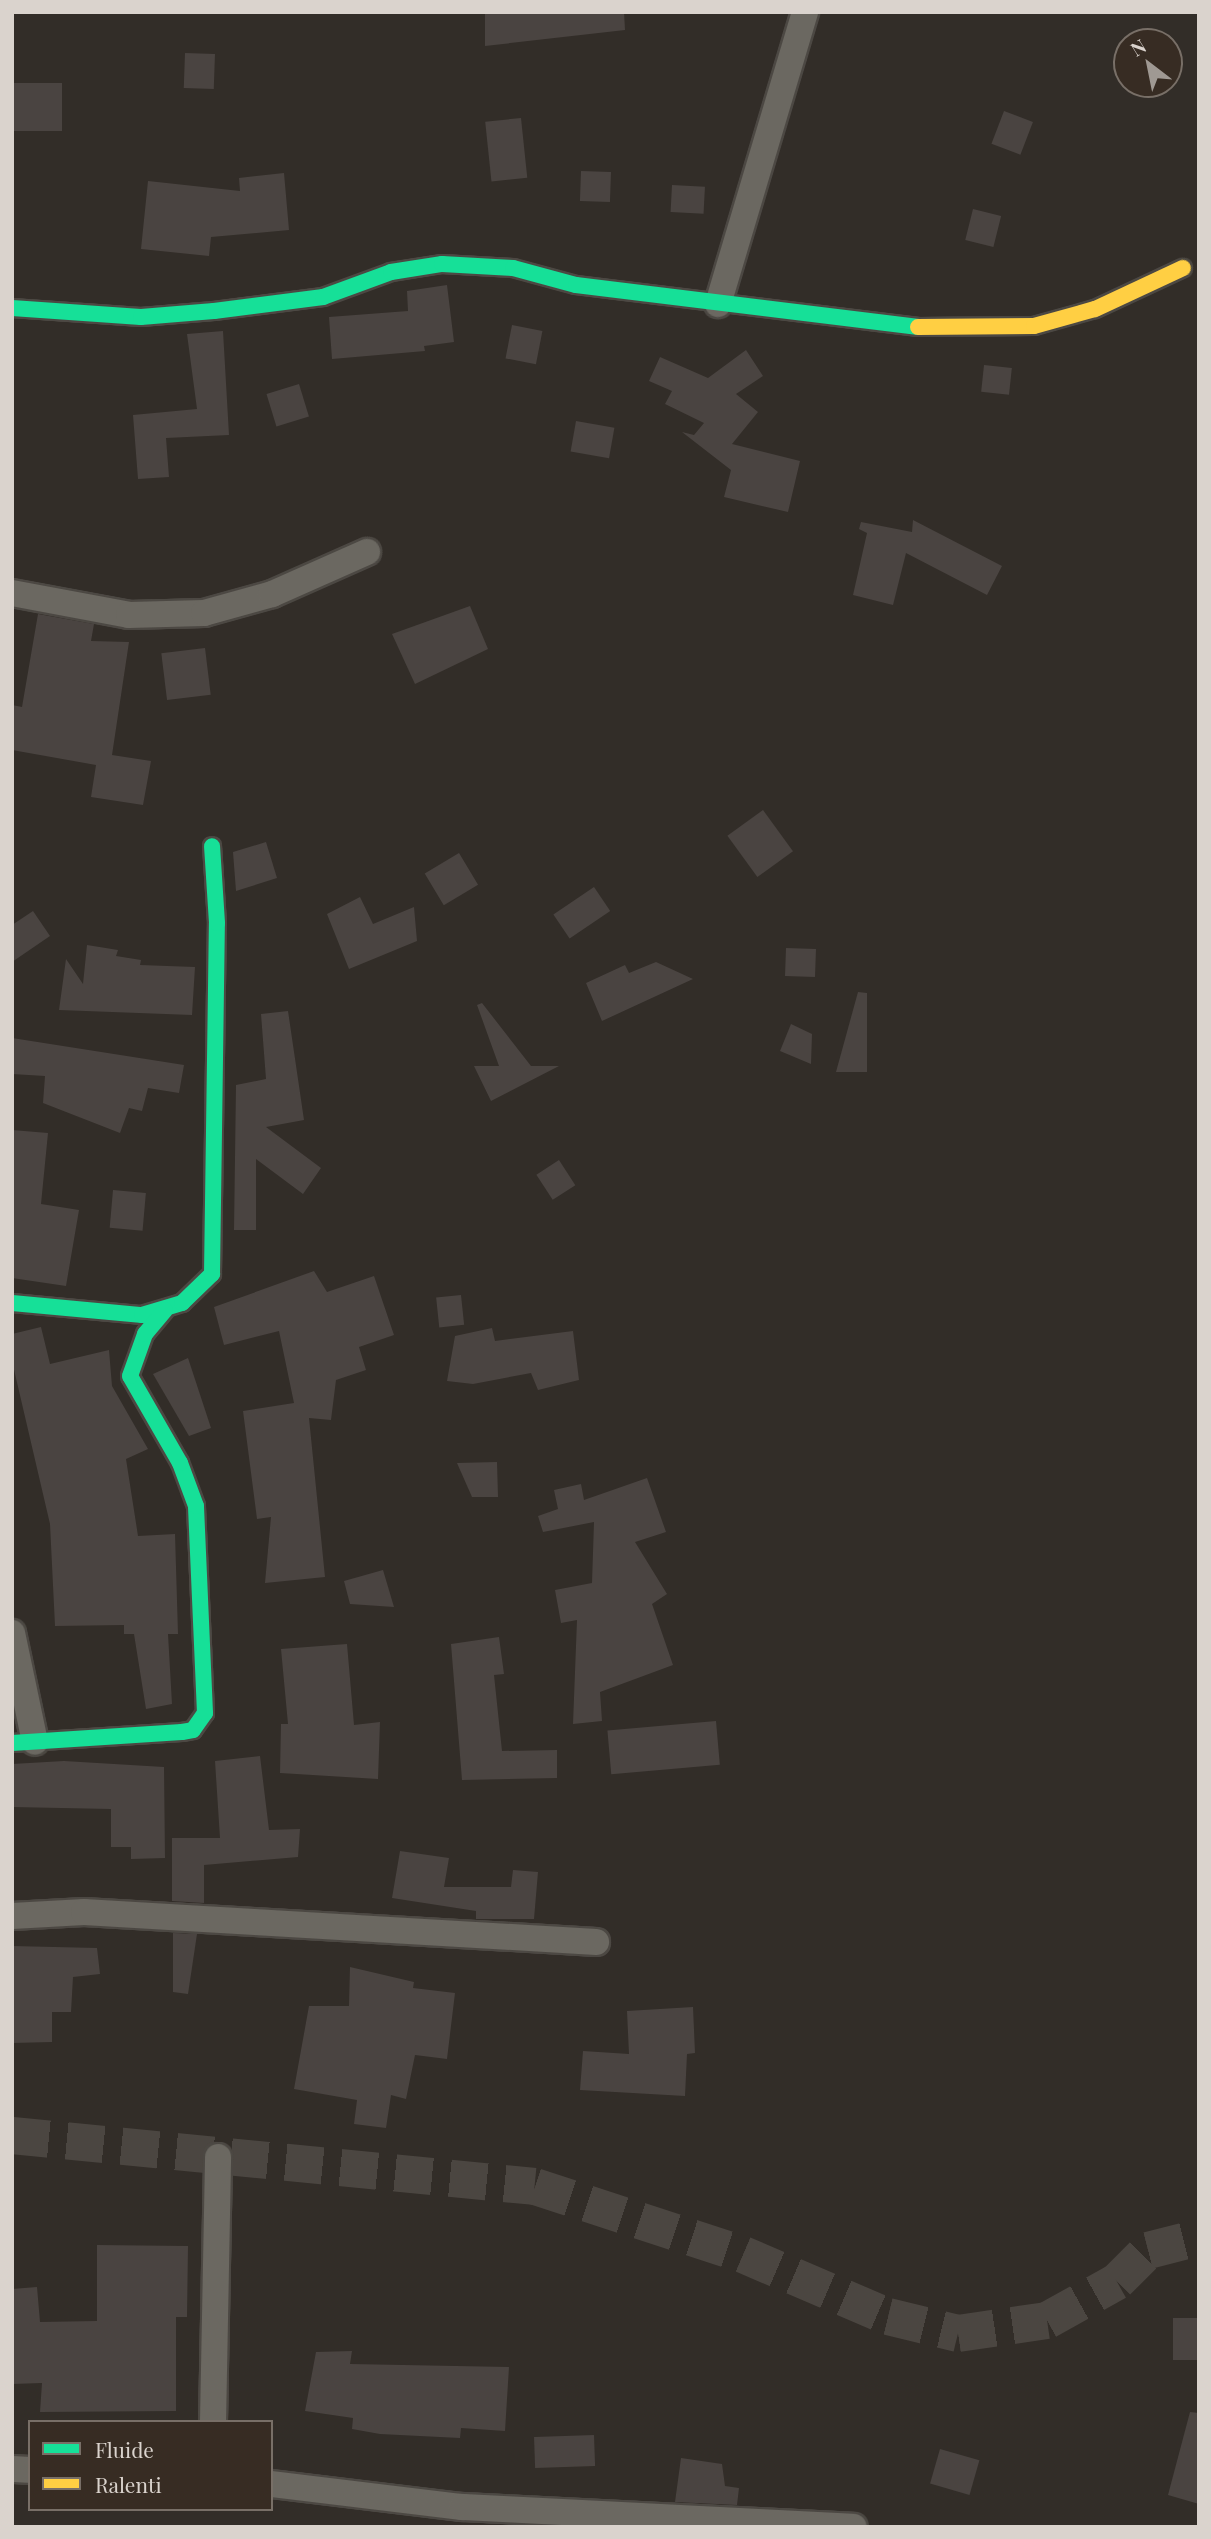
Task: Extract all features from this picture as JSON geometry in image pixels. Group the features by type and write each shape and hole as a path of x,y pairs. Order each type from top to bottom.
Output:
{"street":[{"path":"718,304 805,12"},
{"path":"12,308 141,317 214,312 323,297 391,272 442,264 513,268 576,285 718,304 976,331 1034,326 1095,309 1183,268"},
{"path":"12,593 129,615 204,613 272,594 367,552"},
{"path":"12,1633 24,1742 182,1732 193,1730 205,1713 195,1506 180,1462 130,1376 145,1334 165,1310 195,1293 214,1264 217,923 212,846"},
{"path":"12,1303 120,1316 165,1310"},
{"path":"12,1916 84,1912 596,1942"},
{"path":"213,2420 218,2157"},
{"path":"273,2484 462,2507 853,2527"}],"building":[{"path":"485,12 624,12 625,30 485,46"},
{"path":"185,53 215,54 214,89 184,88"},
{"path":"12,83 62,83 62,131 12,131"},
{"path":"1004,111 1033,122 1020,155 991,144"},
{"path":"521,118 527,178 491,181 485,122"},
{"path":"581,171 611,172 610,202 580,201"},
{"path":"284,173 289,230 211,237 209,256 141,249 148,181 240,191 239,178"},
{"path":"672,185 705,187 704,214 671,212"},
{"path":"973,209 1001,216 993,247 965,240"},
{"path":"447,285 454,342 424,346 425,351 332,359 329,317 408,311 407,291"},
{"path":"512,325 542,331 536,364 506,358"},
{"path":"223,331 229,435 166,438 169,477 138,479 133,415 197,409 187,334"},
{"path":"746,350 763,376 736,394 758,412 732,444 800,461 788,512 724,497 731,470 682,432 694,435 704,423 665,404 672,391 649,381 660,357 708,378"},
{"path":"984,365 1012,368 1009,395 981,392"},
{"path":"299,384 309,417 276,426 266,394"},
{"path":"576,421 614,428 609,458 571,452"},
{"path":"913,520 1002,566 987,595 906,553 893,605 853,595 867,533 859,529 861,522 912,532"},
{"path":"470,606 488,649 415,684 392,634"},
{"path":"38,614 94,624 91,641 129,642 112,755 151,761 143,805 91,797 96,765 12,750 12,705 22,707"},
{"path":"205,648 211,695 167,700 161,653"},
{"path":"763,810 793,851 757,877 727,836"},
{"path":"266,842 277,878 236,891 233,852"},
{"path":"459,853 478,885 444,905 425,874"},
{"path":"594,887 610,911 570,938 553,914"},
{"path":"360,897 373,924 414,907 417,941 349,969 327,914"},
{"path":"33,911 50,936 12,962 12,925"},
{"path":"87,945 118,950 116,956 141,960 140,965 195,967 192,1015 59,1010 66,959 83,984"},
{"path":"786,948 816,949 815,977 785,976"},
{"path":"656,962 693,979 602,1021 586,983 625,965 629,973"},
{"path":"858,992 867,993 867,1072 836,1072"},
{"path":"482,1003 531,1066 559,1066 491,1101 474,1066 499,1066 477,1005"},
{"path":"288,1011 304,1120 266,1127 321,1168 303,1194 256,1159 256,1230 234,1230 236,1085 266,1079 261,1014"},
{"path":"791,1024 812,1034 811,1064 780,1051"},
{"path":"12,1038 184,1065 179,1093 148,1088 142,1111 129,1108 120,1133 43,1103 45,1076 12,1074"},
{"path":"12,1130 48,1133 41,1204 79,1210 66,1286 12,1278"},
{"path":"559,1160 575,1185 553,1200 536,1175"},
{"path":"113,1190 146,1193 143,1231 110,1228"},
{"path":"314,1271 327,1292 374,1276 394,1335 359,1347 366,1370 336,1380 331,1420 309,1418 325,1577 265,1583 271,1517 257,1519 243,1411 294,1403 279,1331 224,1345 214,1307"},
{"path":"461,1295 464,1325 439,1327 436,1298"},
{"path":"41,1327 50,1364 109,1350 112,1386 148,1449 126,1459 138,1536 175,1534 178,1634 168,1634 172,1704 146,1709 134,1634 124,1634 124,1625 55,1626 50,1524 12,1361 12,1334"},
{"path":"492,1328 495,1341 573,1331 579,1380 538,1390 531,1373 473,1384 447,1381 455,1336"},
{"path":"188,1358 211,1428 189,1436 153,1374"},
{"path":"497,1462 498,1497 472,1497 457,1463"},
{"path":"647,1478 666,1532 635,1542 667,1594 652,1604 673,1665 600,1692 602,1721 573,1724 577,1620 561,1623 555,1590 592,1583 594,1522 543,1532 538,1516 558,1509 554,1490 581,1484 584,1500"},
{"path":"383,1570 394,1607 350,1604 344,1581"},
{"path":"499,1637 504,1674 494,1675 502,1751 557,1750 557,1778 462,1780 451,1644"},
{"path":"347,1644 354,1725 380,1722 378,1779 280,1773 281,1724 288,1724 281,1649"},
{"path":"716,1721 720,1765 611,1774 607,1730"},
{"path":"260,1756 269,1830 300,1829 298,1857 204,1865 204,1903 172,1901 172,1838 220,1838 215,1761"},
{"path":"64,1761 164,1767 165,1858 131,1859 131,1847 111,1847 111,1809 12,1807 12,1764"},
{"path":"400,1851 449,1858 444,1887 511,1887 513,1870 538,1872 534,1919 476,1919 476,1911 392,1898"},
{"path":"173,1933 197,1934 188,1994 173,1992"},
{"path":"12,1946 97,1948 100,1974 73,1977 71,2012 52,2012 52,2042 12,2043"},
{"path":"350,1967 414,1982 413,1988 455,1993 447,2059 415,2055 406,2099 391,2095 386,2128 354,2124 357,2100 294,2089 309,2006 349,2006"},
{"path":"693,2007 695,2053 687,2054 685,2096 580,2090 583,2051 629,2054 627,2011"},
{"path":"97,2245 188,2246 187,2317 176,2317 176,2411 40,2412 42,2383 12,2384 12,2289 37,2287 40,2322 97,2321"},
{"path":"1173,2318 1199,2318 1199,2360 1173,2360"},
{"path":"352,2351 350,2364 509,2367 505,2431 461,2428 460,2438 380,2434 352,2429 353,2418 305,2411 316,2352"},
{"path":"1190,2412 1199,2413 1199,2504 1168,2495"},
{"path":"594,2435 595,2466 535,2468 534,2437"},
{"path":"940,2449 979,2460 969,2495 930,2484"},
{"path":"681,2458 722,2464 725,2486 739,2488 737,2505 675,2502"}],"tunnel":[{"path":"12,2135 535,2186 743,2254 888,2316 958,2333 1047,2320 1117,2281 1148,2250 1199,2237"}],"traffic: fast":[{"path":"12,308 141,317 214,311 323,297 391,272 442,264 513,268 576,285 918,327"},
{"path":"12,1303 142,1315 182,1303 212,1274 217,923 212,846"},
{"path":"12,1743 182,1732 193,1730 205,1713 196,1506 180,1463 130,1376 145,1334 165,1310"}],"traffic: slow":[{"path":"918,327 1034,326 1095,309 1183,268"}]}
